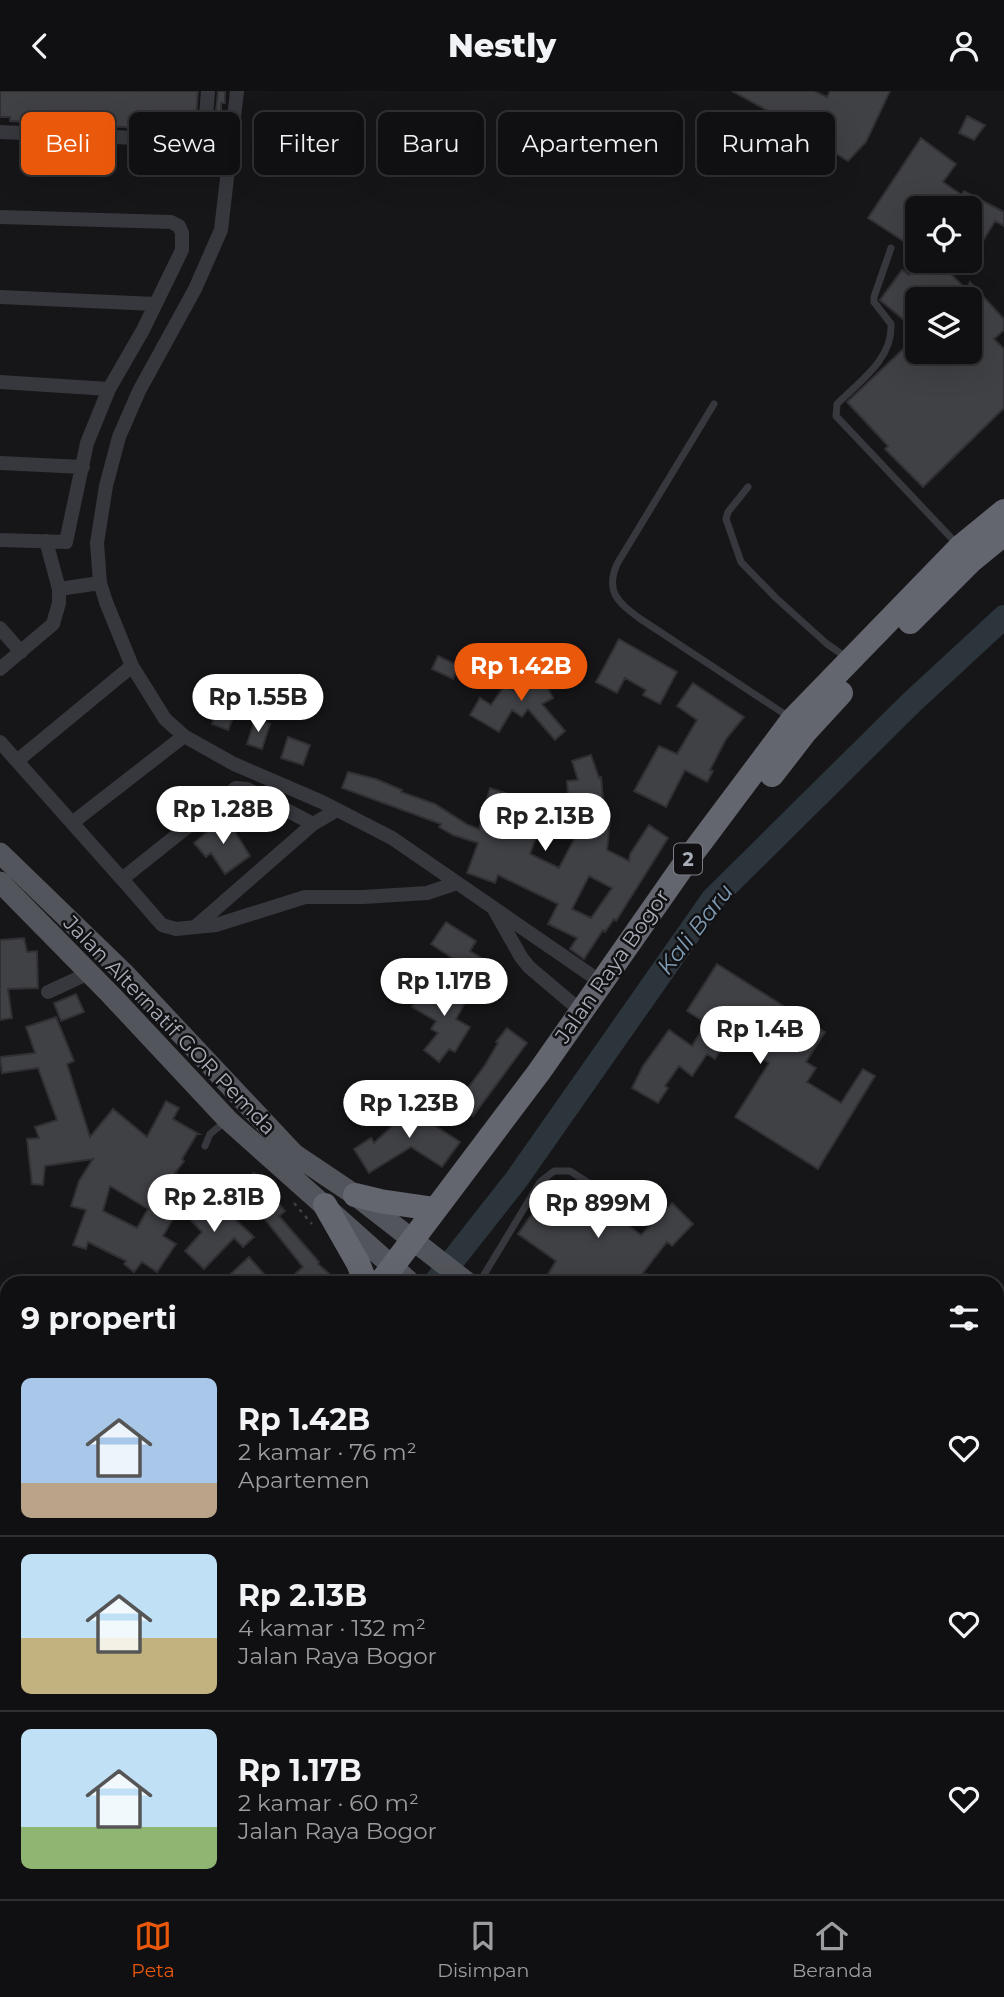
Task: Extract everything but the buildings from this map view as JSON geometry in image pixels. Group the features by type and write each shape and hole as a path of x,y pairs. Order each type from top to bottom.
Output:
{"highway":[{"name":"Jalan Raya Bogor","path":"424,1249 435,1209 539,1072 601,982 696,875 806,731 1004,511"},
{"name":"Jalan Raya Bogor","path":"402,1276 552,1080 649,928 793,719 849,660 965,554 1004,534"},
{"path":"355,1195 435,1209"},
{"path":"325,1205 363,1276"}],"main road":[{"name":"Jalan Alternatif GOR Pemda","path":"0,853 124,973 294,1154 355,1195 459,1276"},
{"name":"Jalan Alternatif GOR Pemda","path":"2,887 89,973 228,1120 325,1205 396,1276"}],"street":[{"path":"0,132 204,141 208,91"},
{"path":"237,91 221,230 195,289 139,391 119,437 99,519 97,543 100,583 132,666 165,719 184,736 234,764 392,838 601,982"},
{"path":"0,217 171,222 179,226 182,250 143,330 109,389 87,443 66,542 0,540"},
{"path":"0,297 155,304"},
{"path":"0,382 109,389"},
{"path":"0,463 83,467"},
{"path":"0,669 53,624 59,603 58,589 46,541"},
{"path":"58,589 100,583"},
{"path":"0,628 21,652"},
{"path":"18,761 132,666"},
{"path":"72,823 184,736"},
{"path":"0,742 162,925 176,929 216,925 304,897 427,893 457,883"},
{"path":"122,879 236,788 247,789 313,824"},
{"path":"195,927 313,824 337,810"},
{"path":"493,907 529,967 581,1011"},
{"path":"48,992 89,973"}],"lane":[{"path":"891,248 874,297 874,302 891,324 888,350 837,404 836,416 965,554"},
{"path":"714,404 617,564 612,588 618,601 639,618 793,719"},
{"path":"748,487 728,512 726,519 741,562 776,598 849,660"},
{"path":"205,1146 210,1134 228,1120"},
{"path":"483,1276 540,1182 554,1171 570,1171 628,1208"}],"waterway":[{"name":"Kali Baru","path":"441,1276 516,1180 713,899 912,702 1004,617"}]}
